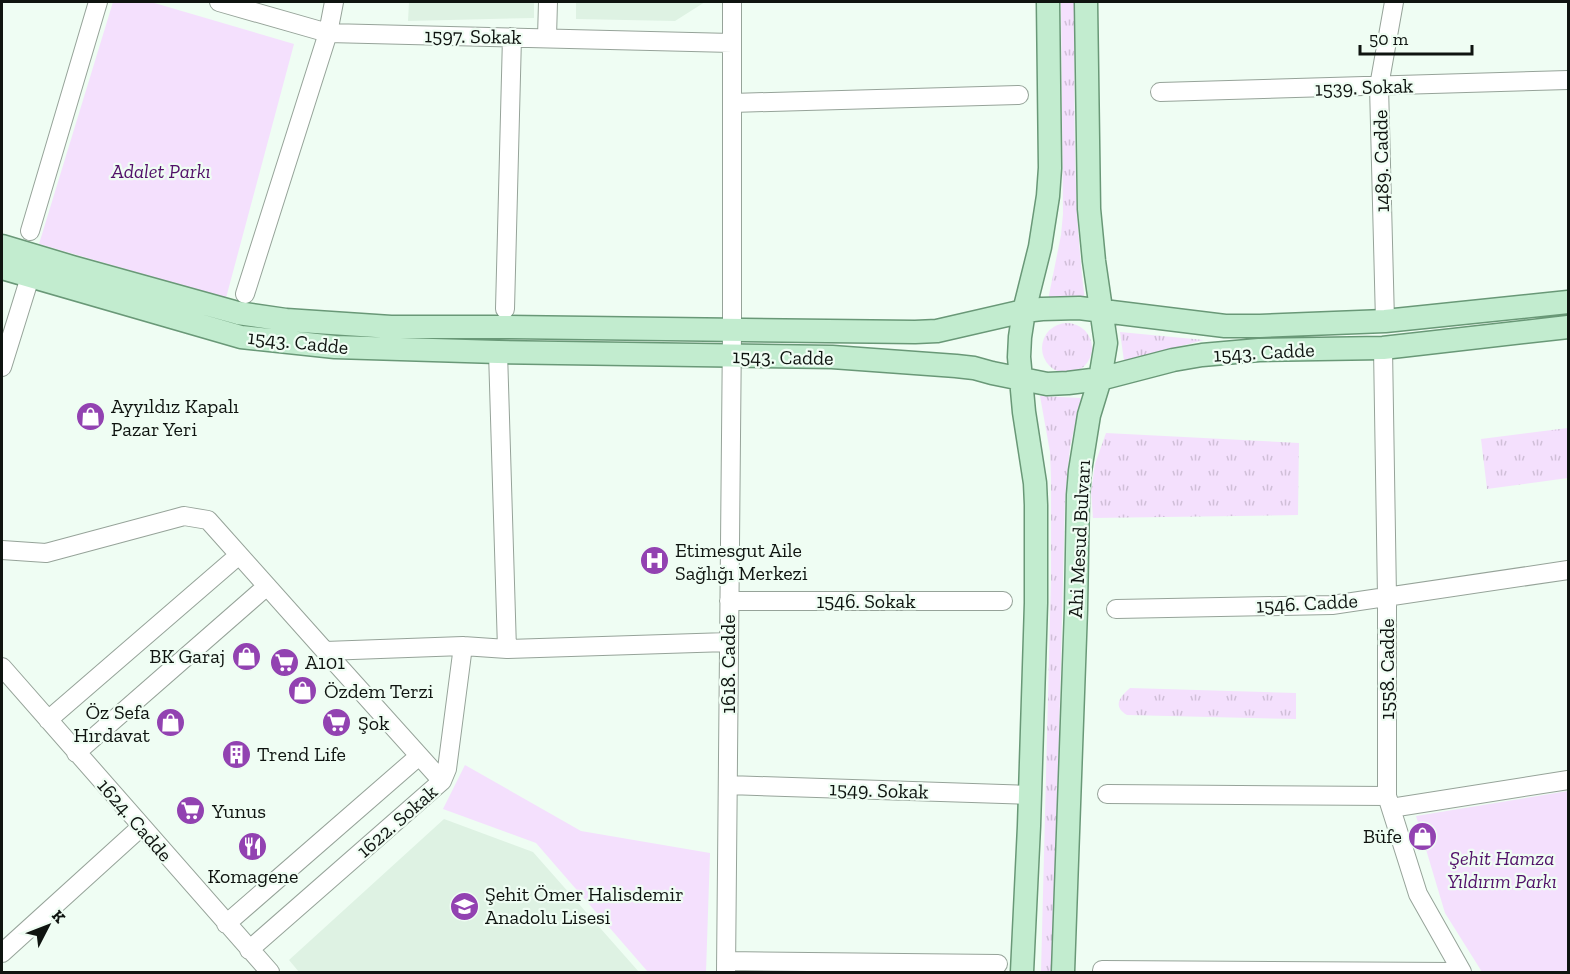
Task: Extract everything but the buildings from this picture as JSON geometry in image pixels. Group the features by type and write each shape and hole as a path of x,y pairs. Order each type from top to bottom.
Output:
{"main road":[{"name":"Ahi Mesud Bulvarı","path":"1022,972 1036,603 1036,505 1019,357 1024,310 1040,247 1048,196 1050,168 1048,2"},
{"name":"Ahi Mesud Bulvarı","path":"1063,972 1078,495 1089,415 1100,379 1106,343 1089,208 1086,2"},
{"name":"1543. Cadde","path":"2,246 237,313 286,320 391,327 874,333 937,331 1024,310 1079,308 1225,326 1260,327 1385,321 1569,302"},
{"name":"1543. Cadde","path":"2,268 241,337 334,347 832,357 974,368 1047,384 1100,379 1202,355 1259,350 1383,348 1569,327"}],"street":[{"path":"30,231 98,2"},
{"name":"1597. Sokak","path":"219,2 328,33 732,43"},
{"path":"245,294 328,33 334,2"},
{"path":"547,38 548,2"},
{"name":"1618. Cadde","path":"726,967 732,330 732,2"},
{"name":"1489. Cadde","path":"1385,321 1379,86 1394,2"},
{"path":"505,309 512,37"},
{"name":"1539. Sokak","path":"1160,92 1569,80"},
{"path":"732,103 1019,95"},
{"path":"2,367 30,277"},
{"name":"1558. Cadde","path":"1383,348 1389,802 1418,894 1462,972"},
{"path":"498,352 507,649"},
{"path":"2,550 46,553 184,516 208,520 442,781"},
{"path":"48,720 239,555"},
{"name":"1546. Cadde","path":"1116,609 1332,605 1569,570"},
{"path":"76,753 267,586"},
{"name":"1546. Sokak","path":"729,601 1003,601"},
{"path":"325,651 463,646 507,649 728,642"},
{"name":"1622. Sokak","path":"249,950 442,781 447,769 463,646"},
{"name":"1624. Cadde","path":"2,667 270,972"},
{"path":"226,924 419,756"},
{"path":"1107,794 1389,802 1569,780"},
{"name":"1549. Sokak","path":"728,785 1030,795"},
{"path":"2,953 141,827"},
{"path":"726,967 998,964"},
{"path":"1102,970 1452,972"}],"shaded area":[{"path":"409,2 534,2 534,18 408,21"},
{"path":"576,2 705,2 675,21 576,19"},
{"name":"Şehit Ömer Halisdemir Anadolu Lisesi","path":"444,819 533,852 639,972 299,972 289,960"}],"green space":[{"name":"Adalet Parkı","path":"113,2 151,2 294,44 226,298 39,244"},
{"path":"1061,2 1074,2 1076,189 1085,301 1048,300 1063,214"},
{"path":"1062,323 1072,323 1085,330 1092,343 1092,353 1085,366 1072,373 1062,373 1053,369 1046,362 1042,353 1042,343 1046,334 1053,327"},
{"path":"1120,332 1204,340 1124,361"},
{"path":"1040,396 1081,398 1070,447 1065,500 1053,972 1041,972 1051,579 1051,477 1050,452"},
{"path":"1568,428 1568,478 1487,489 1481,439"},
{"path":"1106,433 1299,443 1298,515 1093,518 1091,492 1095,464"},
{"path":"1130,688 1296,693 1296,719 1127,715 1122,712 1119,702"},
{"path":"465,765 581,831 710,853 706,972 648,972 536,843 443,809"},
{"name":"Şehit Hamza Yıldırım Parkı","path":"1568,791 1568,972 1482,972 1445,913 1416,816"}],"place":[{"name":"Ayyıldız Kapalı Pazar Yeri","path":"90,417"},
{"name":"Etimesgut Aile Sağlığı Merkezi","path":"654,561"},
{"name":"BK Garaj","path":"246,656"},
{"name":"A101","path":"284,662"},
{"name":"Özdem Terzi","path":"303,691"},
{"name":"Öz Sefa Hırdavat","path":"171,723"},
{"name":"Şok","path":"337,723"},
{"name":"Trend Life","path":"236,754"},
{"name":"Yunus","path":"191,811"},
{"name":"Büfe","path":"1423,836"},
{"name":"Komagene","path":"253,846"},
{"name":"Şehit Ömer Halisdemir Anadolu Lisesi","path":"464,906"}]}
